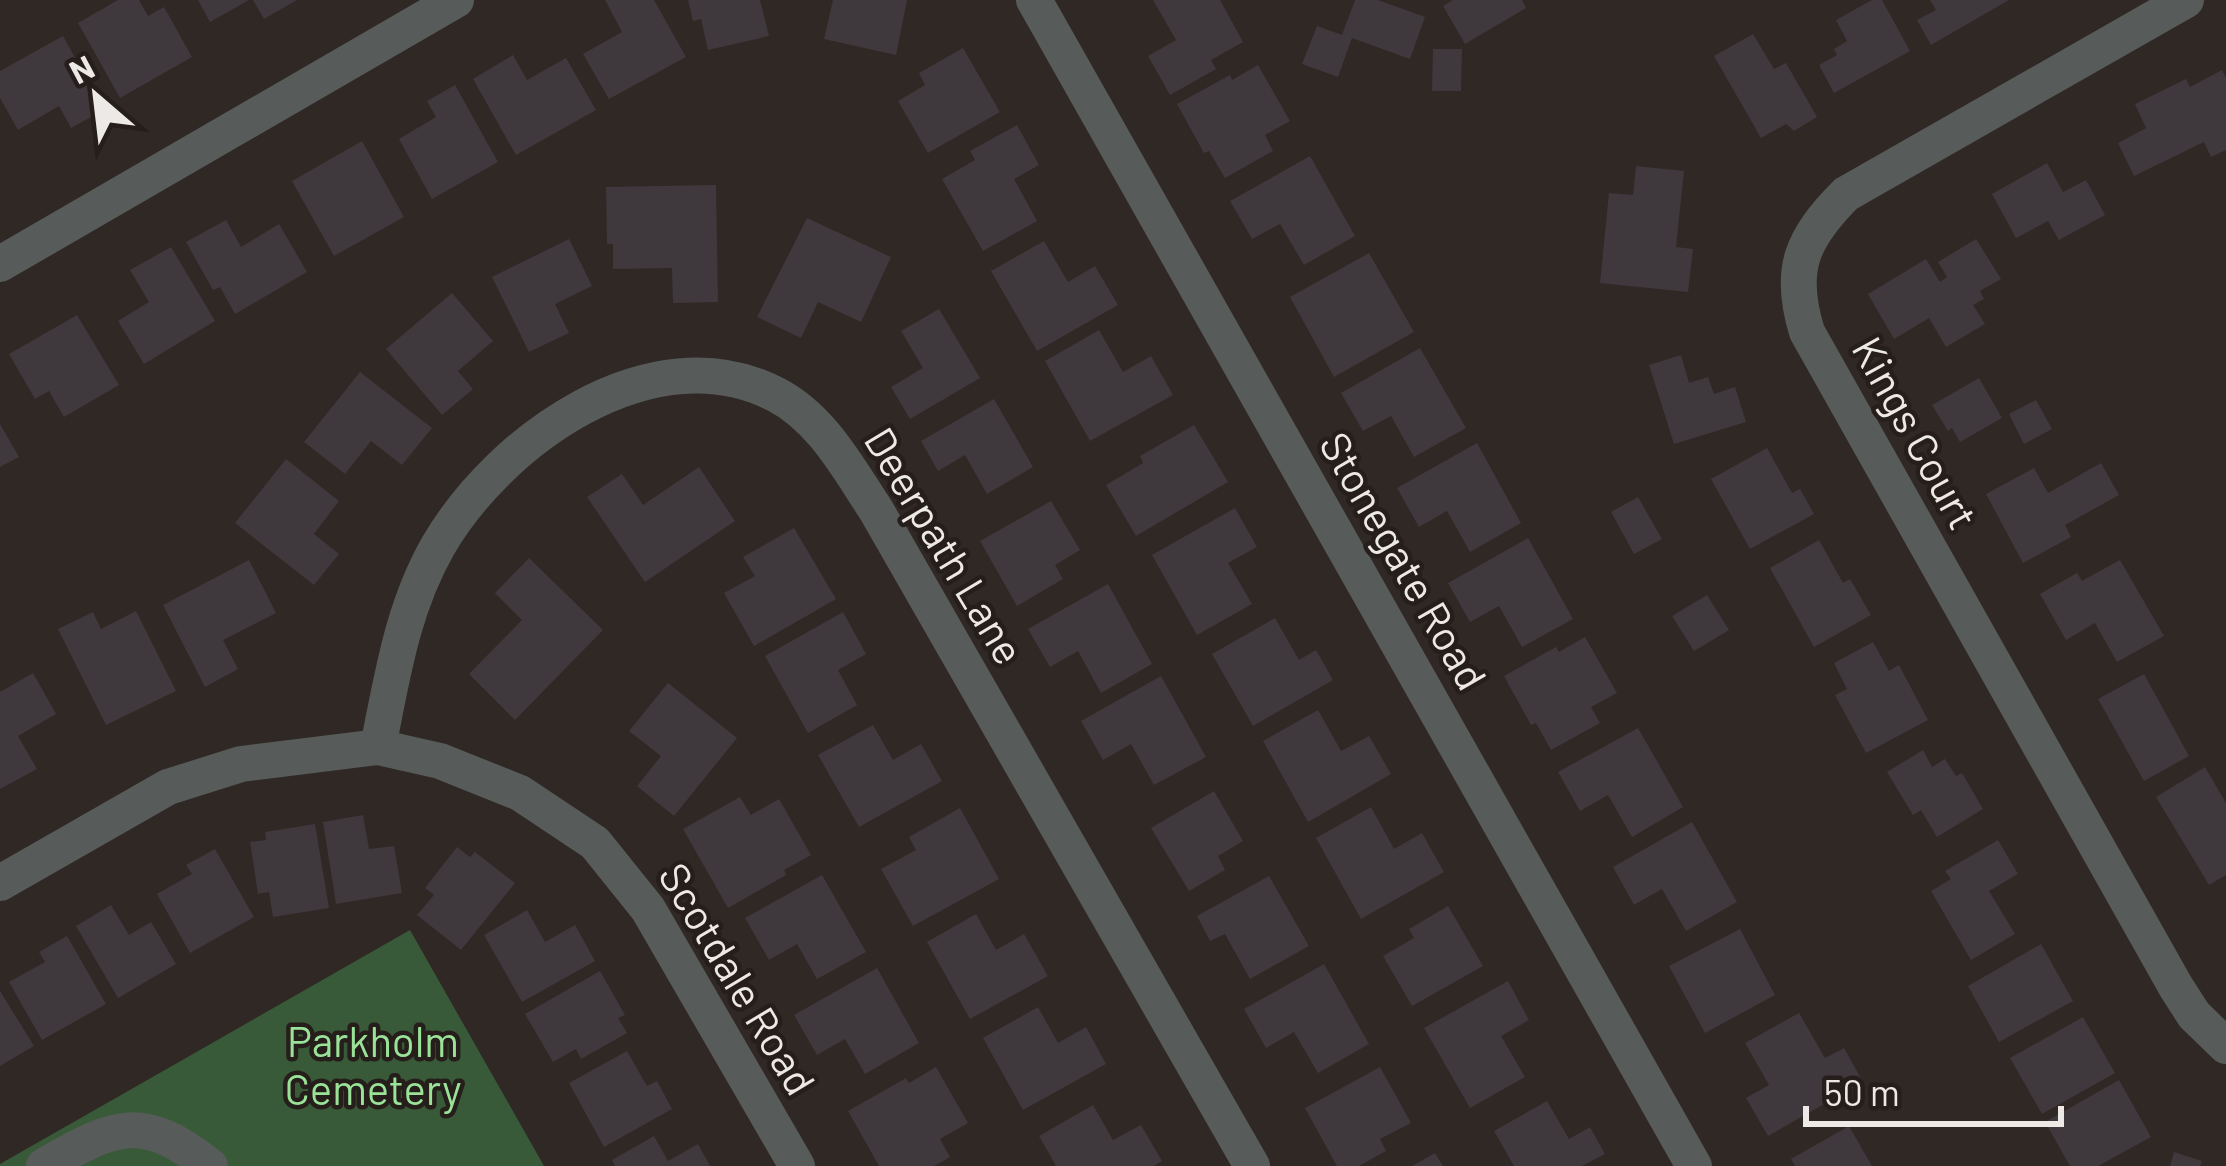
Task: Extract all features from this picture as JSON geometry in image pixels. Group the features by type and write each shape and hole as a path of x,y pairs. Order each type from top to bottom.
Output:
{"street":[{"path":"0,264 456,0"},
{"name":"Stonegate Road","path":"1034,0 1694,1166"},
{"name":"Kings Court","path":"2186,0 1846,194 1806,241 1797,300 1807,332 2176,987 2194,1015 2226,1046"},
{"name":"Deerpath Lane","path":"378,747 397,644 438,547 471,499 503,465 577,411 655,380 695,375 776,394 832,443 876,510 1252,1166"},
{"name":"Scotdale Road","path":"0,883 168,787 241,764 378,747 440,761 520,794 595,843 648,909 797,1166"},
{"path":"44,1166 101,1137 148,1129 184,1146 210,1166"}],"green space":[{"name":"Parkholm Cemetery","path":"410,930 544,1166 0,1166 0,1164"}],"building":[{"path":"118,0 139,0 148,16 164,7 192,57 120,98 78,23"},
{"path":"198,0 249,0 210,22"},
{"path":"253,0 297,0 264,19"},
{"path":"605,0 654,0 686,57 609,99 583,54 622,32"},
{"path":"688,0 760,0 769,36 708,50 701,19 693,21"},
{"path":"833,0 907,0 896,55 824,39"},
{"path":"1153,0 1220,0 1243,42 1211,60 1216,69 1170,95 1148,56 1176,40"},
{"path":"1355,0 1378,0 1425,17 1410,59 1352,38 1338,77 1302,64 1317,26 1342,35"},
{"path":"1453,0 1522,0 1526,8 1465,44 1443,6"},
{"path":"1872,0 1882,0 1910,51 1834,93 1819,65 1837,55 1834,49 1847,41 1836,20"},
{"path":"1930,0 2009,0 1931,45 1917,20 1936,10"},
{"path":"1753,34 1774,69 1786,63 1817,117 1794,131 1786,124 1761,138 1714,56"},
{"path":"63,36 104,110 71,128 59,106 18,130 0,98 0,71"},
{"path":"963,48 1000,112 928,153 898,101 925,85 919,73"},
{"path":"1433,49 1462,49 1461,91 1432,91"},
{"path":"513,55 527,80 566,58 596,110 516,155 473,79"},
{"path":"1258,65 1290,121 1265,135 1273,151 1225,178 1209,151 1204,153 1177,104"},
{"path":"2222,70 2226,150 2211,157 2204,142 2134,176 2118,143 2146,128 2135,104 2186,79 2190,87"},
{"path":"455,85 498,162 432,199 399,139 436,117 427,101"},
{"path":"1017,125 1039,165 1014,179 1037,221 983,251 942,179 975,160 970,151"},
{"path":"362,141 404,217 334,256 292,181"},
{"path":"1310,156 1355,236 1304,265 1280,224 1252,239 1230,201"},
{"path":"2047,163 2063,192 2086,180 2105,215 2059,240 2048,221 2016,238 1992,194"},
{"path":"1636,166 1684,171 1676,247 1693,249 1688,292 1600,283 1609,193 1633,195"},
{"path":"716,185 718,302 673,303 672,268 613,269 613,244 607,244 606,187"},
{"path":"807,218 891,257 861,322 818,302 801,338 757,317"},
{"path":"226,220 241,247 279,224 307,272 235,314 220,287 213,290 186,242"},
{"path":"569,239 592,286 555,304 569,333 529,352 492,277"},
{"path":"1976,239 2001,279 1980,291 1984,299 1973,305 1985,324 1946,347 1929,318 1894,339 1868,294 1926,259 1940,282 1947,277 1938,262"},
{"path":"1044,241 1068,282 1095,266 1118,305 1037,351 991,271"},
{"path":"171,247 215,321 144,364 118,321 149,302 130,270"},
{"path":"1369,253 1414,332 1334,377 1290,297"},
{"path":"452,293 493,341 458,371 473,389 442,415 386,349"},
{"path":"939,309 980,378 910,419 891,387 923,368 901,331"},
{"path":"77,315 119,385 64,417 49,391 35,399 9,354"},
{"path":"1099,330 1123,372 1151,356 1173,395 1090,441 1045,361"},
{"path":"1420,348 1466,428 1414,457 1391,416 1363,431 1341,393"},
{"path":"1681,355 1689,383 1708,377 1714,394 1735,387 1746,422 1674,444 1649,365"},
{"path":"360,372 432,428 402,465 371,441 345,474 304,442"},
{"path":"1979,378 2002,418 1960,442 1932,405"},
{"path":"994,399 1033,467 987,494 965,455 938,471 921,441"},
{"path":"2036,400 2052,429 2024,444 2009,414"},
{"path":"0,424 19,457 0,467"},
{"path":"1194,425 1228,482 1136,536 1106,485 1143,463 1140,456"},
{"path":"1477,443 1521,523 1470,552 1447,511 1419,527 1397,488"},
{"path":"1767,448 1792,493 1800,489 1814,514 1750,549 1711,479"},
{"path":"286,459 339,501 314,534 339,554 314,585 235,523"},
{"path":"2101,463 2119,495 2065,525 2071,537 2023,563 1986,494 2034,468 2048,493"},
{"path":"699,467 735,521 645,582 587,497 622,474 643,505"},
{"path":"1638,497 1662,539 1634,554 1611,512"},
{"path":"1051,501 1080,550 1055,565 1063,579 1017,606 980,541"},
{"path":"1235,508 1257,547 1228,563 1252,604 1197,635 1152,555"},
{"path":"794,528 836,599 754,646 724,593 755,576 743,557"},
{"path":"1528,538 1573,619 1522,647 1499,606 1470,622 1448,583"},
{"path":"1819,540 1843,583 1850,579 1871,615 1814,647 1770,568"},
{"path":"529,558 603,630 515,720 469,674 522,620 495,593"},
{"path":"249,560 276,613 223,640 238,669 205,687 163,605"},
{"path":"2120,560 2164,636 2117,662 2095,623 2066,640 2040,594 2077,573 2082,581"},
{"path":"1108,584 1152,664 1101,693 1078,651 1050,667 1028,629"},
{"path":"1707,595 1729,630 1694,651 1672,616"},
{"path":"136,611 176,691 106,725 58,629 93,612 101,629"},
{"path":"843,612 866,654 838,670 857,705 808,733 765,656"},
{"path":"1275,618 1299,660 1316,650 1333,680 1253,726 1212,654"},
{"path":"1585,637 1617,693 1591,707 1600,723 1551,750 1504,676"},
{"path":"1873,642 1889,671 1899,665 1928,720 1866,753 1835,695 1847,689 1834,663"},
{"path":"33,673 56,714 18,736 37,769 0,789 0,692"},
{"path":"2144,674 2189,756 2144,781 2098,699"},
{"path":"1161,676 1206,757 1154,785 1131,744 1103,760 1081,721"},
{"path":"668,683 737,738 674,816 637,786 661,756 629,731"},
{"path":"1318,710 1341,751 1369,736 1391,774 1308,822 1263,741"},
{"path":"873,725 893,760 921,744 942,781 859,827 818,755"},
{"path":"1638,728 1683,807 1632,837 1608,795 1580,811 1558,772"},
{"path":"1923,750 1932,767 1945,759 1956,776 1962,773 1983,809 1937,837 1921,810 1913,815 1887,772"},
{"path":"2205,767 2226,803 2226,875 2209,885 2156,797"},
{"path":"1214,791 1243,841 1218,856 1225,870 1189,891 1151,828"},
{"path":"740,797 751,815 779,799 811,855 728,908 683,829"},
{"path":"1371,807 1394,849 1422,833 1444,872 1361,919 1316,838"},
{"path":"960,808 999,879 913,926 881,869 916,850 909,837"},
{"path":"363,815 369,849 394,846 402,893 336,904 323,822"},
{"path":"1692,822 1737,902 1686,931 1662,889 1634,905 1613,867"},
{"path":"315,824 329,908 273,917 269,892 258,894 250,842 266,840 265,832"},
{"path":"1998,840 2018,874 1989,891 2015,934 1971,960 1931,891 1951,879 1945,871"},
{"path":"457,847 470,857 475,852 515,883 461,950 417,915 434,895 425,888"},
{"path":"215,849 254,917 190,953 157,894 192,874 186,865"},
{"path":"822,875 866,952 817,979 797,944 769,960 745,918"},
{"path":"1269,876 1309,946 1250,979 1225,934 1210,941 1197,916"},
{"path":"111,905 129,935 151,922 176,964 118,998 76,926"},
{"path":"1448,906 1483,966 1412,1006 1383,956 1414,938 1409,929"},
{"path":"527,910 545,942 575,925 595,961 522,1002 484,935"},
{"path":"976,914 996,950 1024,934 1048,976 970,1019 927,942"},
{"path":"1740,929 1775,995 1705,1033 1669,966"},
{"path":"67,936 106,1004 42,1040 9,982 45,962 39,952"},
{"path":"2041,944 2073,1001 1999,1042 1968,986"},
{"path":"1324,964 1369,1044 1318,1073 1294,1032 1266,1048 1244,1009"},
{"path":"877,968 919,1043 865,1074 845,1039 817,1055 794,1015"},
{"path":"600,971 625,1015 618,1018 627,1033 581,1059 576,1049 553,1062 525,1014"},
{"path":"1508,981 1529,1020 1501,1036 1525,1077 1470,1108 1424,1028"},
{"path":"0,991 34,1046 0,1066"},
{"path":"1038,1007 1058,1043 1086,1027 1106,1064 1023,1110 983,1038"},
{"path":"1799,1013 1825,1058 1844,1048 1863,1082 1768,1136 1746,1098 1769,1085 1745,1043"},
{"path":"2083,1017 2115,1073 2042,1114 2010,1058"},
{"path":"627,1051 647,1086 657,1081 672,1109 604,1147 569,1083"},
{"path":"936,1067 968,1123 940,1139 950,1157 934,1166 879,1166 848,1111"},
{"path":"1380,1067 1411,1123 1380,1139 1386,1151 1359,1166 1337,1166 1305,1108"},
{"path":"2119,1080 2151,1137 2098,1166 2070,1166 2045,1122"},
{"path":"1547,1101 1569,1139 1590,1127 1605,1154 1582,1166 1514,1166 1494,1131"},
{"path":"1093,1105 1113,1140 1141,1125 1162,1161 1154,1166 1056,1166 1039,1136"},
{"path":"1849,1126 1872,1166 1795,1166 1791,1159"},
{"path":"654,1136 668,1161 698,1144 710,1166 615,1166 612,1160"},
{"path":"2174,1152 2202,1161 2200,1166 2170,1166"},
{"path":"1435,1153 1443,1166 1412,1166"}]}
